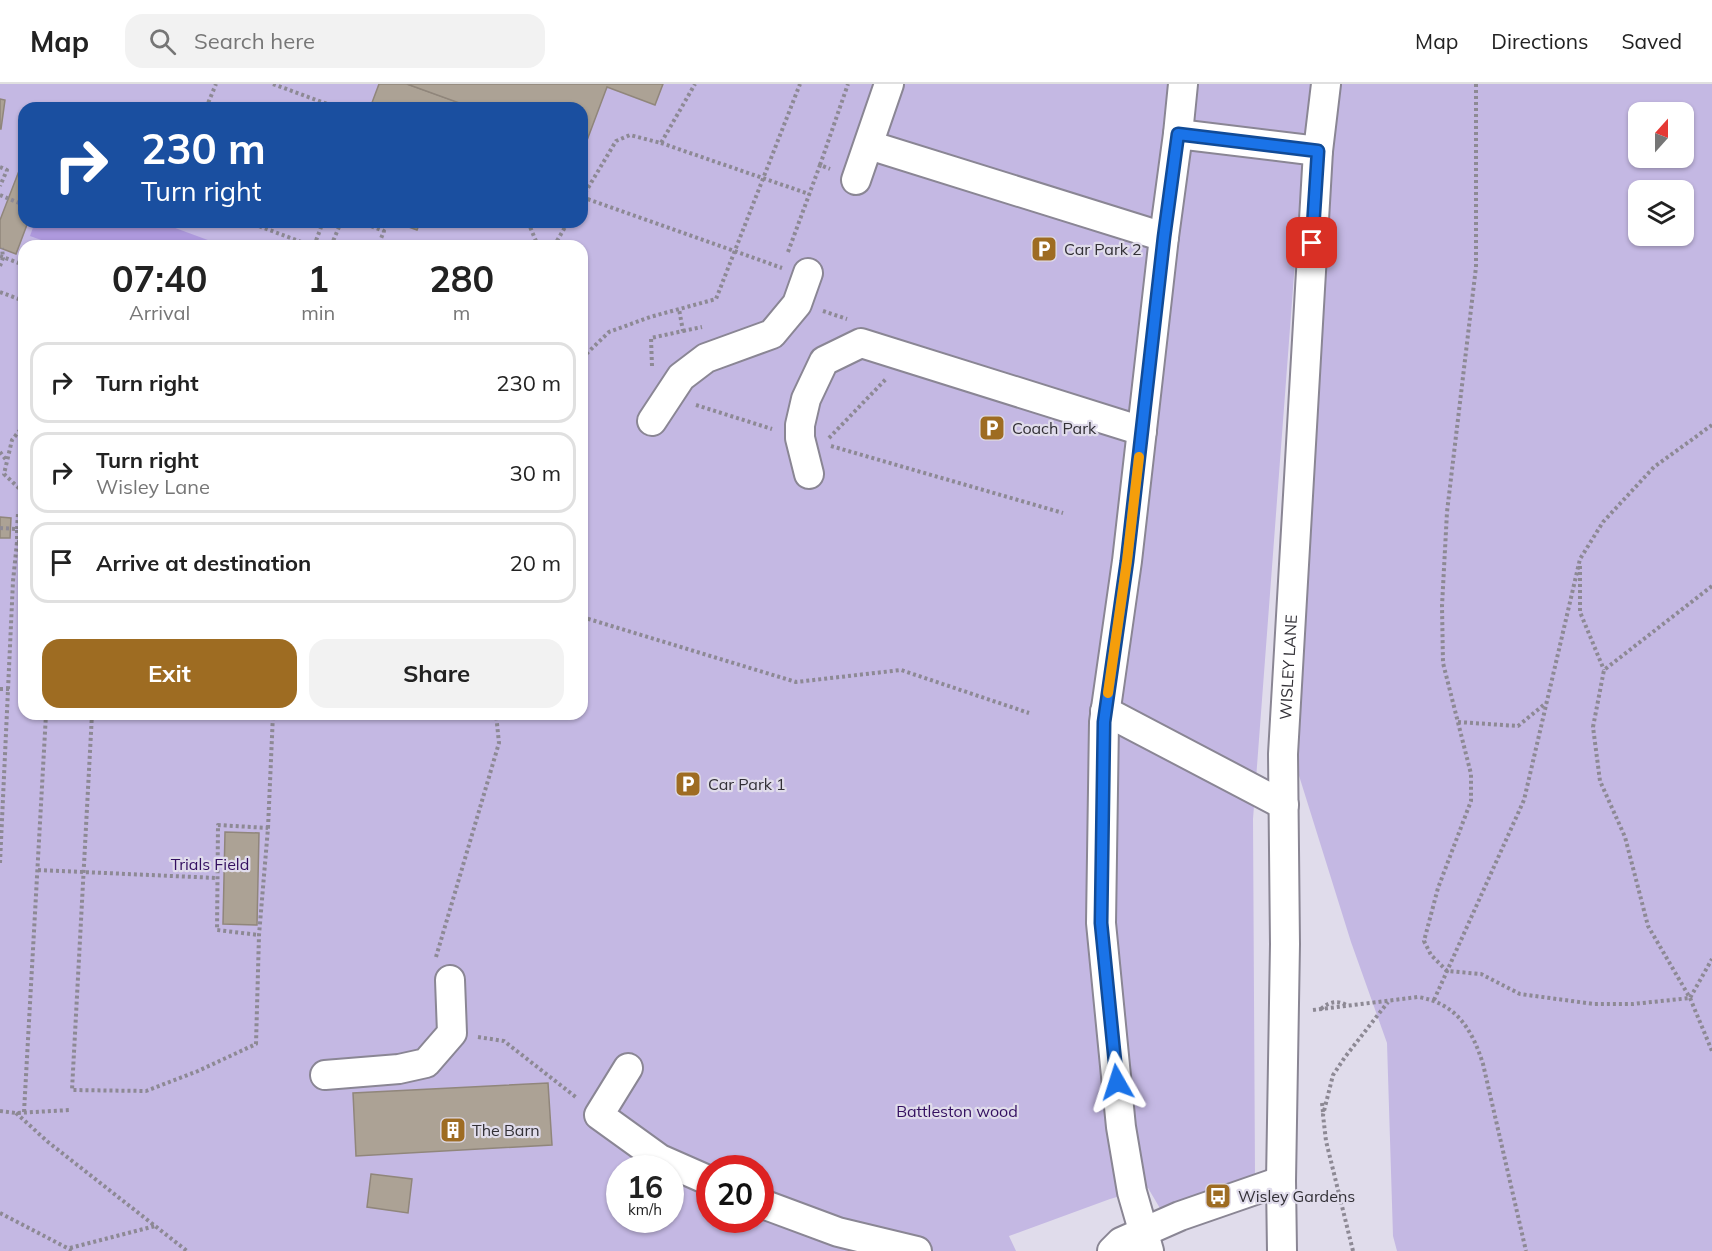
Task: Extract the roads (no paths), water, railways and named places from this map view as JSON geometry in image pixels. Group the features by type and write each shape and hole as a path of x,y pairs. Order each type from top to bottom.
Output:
{"street":[{"path":"856,180 889,84"},
{"path":"1146,1241 1132,1192 1121,1127 1101,923 1105,711 1127,561 1183,84"},
{"name":"WISLEY LANE","path":"1282,1251 1281,1181 1285,1014 1283,754 1318,151 1326,84"},
{"path":"1178,134 1318,151"},
{"path":"869,145 1164,237"},
{"path":"652,421 681,377 706,358 772,334 797,304 808,273"},
{"path":"809,474 800,438 800,425 806,399 824,361 861,343 1142,431"},
{"path":"1105,711 1284,805"},
{"path":"325,1075 399,1069 426,1063 452,1033 443,969"},
{"path":"628,1068 599,1116 660,1159 696,1175"},
{"path":"1112,1251 1121,1242 1146,1241 1219,1202 1281,1181"},
{"path":"774,1208 838,1232 917,1251"}],"place":[{"name":"Car Park 2","path":"1044,249"},
{"name":"Coach Park","path":"992,428"},
{"name":"Car Park 1","path":"688,784"},
{"name":"The Barn","path":"453,1130"},
{"name":"Wisley Gardens","path":"1218,1196"}],"park label":[{"name":"Trials Field","path":"210,864"},
{"name":"Battleston wood","path":"957,1111"}]}
